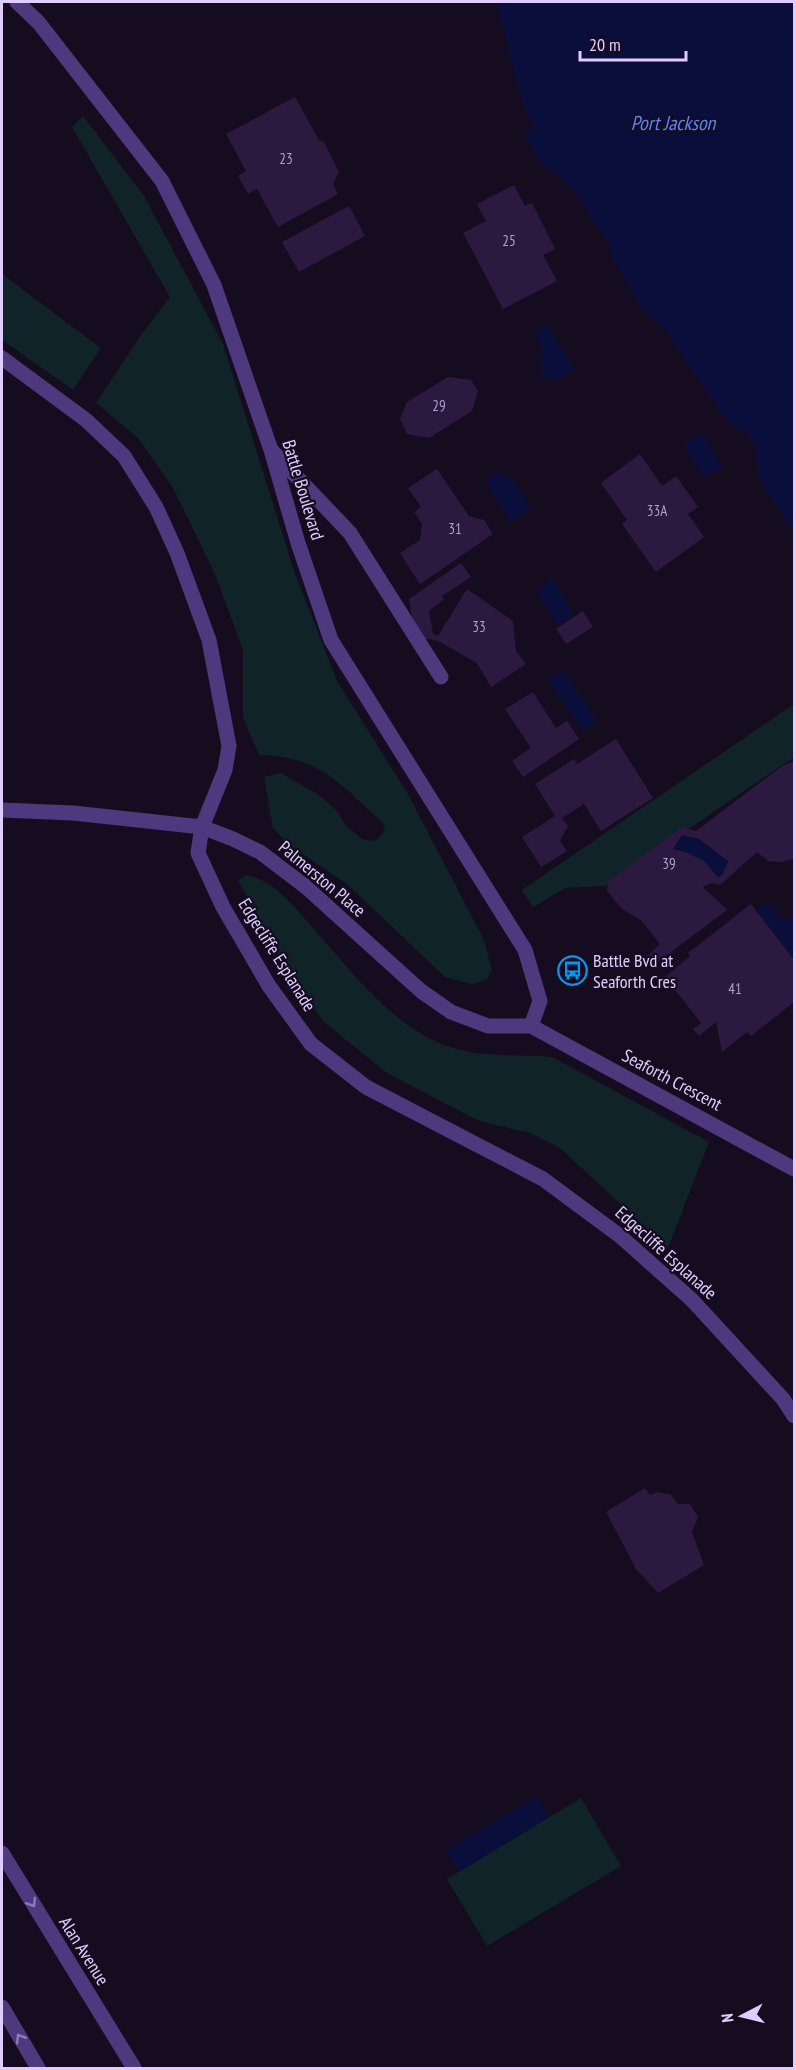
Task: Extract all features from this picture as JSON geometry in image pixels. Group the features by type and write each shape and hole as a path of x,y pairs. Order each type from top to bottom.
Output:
{"street":[{"name":"Battle Boulevard","path":"17,2 39,23 162,181 214,285 271,450 298,543 331,640 525,950 540,1001 531,1026"},
{"name":"Edgecliffe Esplanade","path":"2,358 87,420 124,456 156,507 177,553 209,640 229,746 225,770 202,827 198,853 223,908 269,986 311,1044 366,1087 543,1179 620,1236 692,1300 783,1399 795,1416"},
{"path":"271,450 350,533 441,677"},
{"name":"Palmerston Place","path":"2,810 73,813 202,827 260,852 306,887 421,991 451,1012 488,1026 531,1026"},
{"name":"Seaforth Crescent","path":"531,1026 795,1169"},
{"name":"Alan Avenue","path":"2,1853 134,2068"},
{"path":"2,2007 38,2068"}],"shaded area":[{"path":"83,116 144,196 223,344 294,571 337,681 409,796 484,940 492,971 486,980 471,984 445,977 348,885 287,843 273,828 264,777 281,773 319,795 337,811 345,825 362,839 375,841 382,835 385,825 330,776 299,761 259,755 243,717 243,650 215,574 173,488 138,438 96,403 141,335 170,297 72,127"},
{"path":"2,274 101,348 73,390 2,340"},
{"path":"794,704 794,757 605,886 565,888 533,907 522,890"},
{"path":"247,875 267,883 284,897 374,996 409,1026 427,1037 460,1050 499,1055 552,1057 709,1142 668,1248 560,1148 530,1133 479,1121 387,1073 324,1022 295,984 238,880"},
{"path":"581,1798 621,1866 487,1946 447,1879"}],"water":[{"name":"Port Jackson","path":"496,2 794,2 794,532 761,484 754,444 746,432 728,423 667,332 643,311 611,255 610,246 571,187 538,160 524,135 535,127 523,105"},
{"path":"547,324 575,369 556,381 539,374 542,353 534,333"},
{"path":"702,433 722,467 704,478 683,444"},
{"path":"498,472 514,482 531,509 510,522 485,480"},
{"path":"553,579 574,615 558,625 536,589"},
{"path":"563,670 597,721 582,731 548,679"},
{"path":"682,835 699,839 728,861 723,874 718,877 704,861 673,849"},
{"path":"767,902 782,919 794,919 794,960 756,911"},
{"path":"537,1796 549,1817 459,1872 446,1850"}],"building":[{"path":"295,97 319,140 324,142 339,172 333,184 338,194 278,227 257,189 248,194 238,176 246,171 226,134"},
{"path":"514,185 525,206 532,203 555,249 543,255 557,281 503,309 463,233 486,221 477,204"},
{"path":"349,206 365,236 299,272 282,242"},
{"path":"448,377 471,380 478,391 472,411 429,438 407,434 400,419 407,402"},
{"path":"640,454 662,486 676,476 698,507 688,514 704,537 656,572 622,524 627,520 601,483"},
{"path":"437,469 469,516 484,520 493,534 420,584 400,553 420,540 422,524 414,512 421,507 408,488"},
{"path":"461,563 471,577 442,596 444,599 429,611 433,634 438,636 467,589 513,621 516,651 526,664 491,687 477,663 438,641 424,638 412,617 409,599"},
{"path":"583,611 593,627 566,644 556,629"},
{"path":"533,692 556,728 567,721 579,739 523,777 512,761 531,748 505,709"},
{"path":"616,739 653,798 601,831 584,804 562,818 568,826 560,841 567,851 541,867 522,837 555,816 535,784 574,759 577,764"},
{"path":"794,761 794,859 780,862 768,861 757,852 720,885 711,883 703,887 727,910 655,964 647,956 660,944 641,920 622,909 607,891 608,881 682,827 696,831 782,766","holes":["682,835 699,839 728,861 723,874 718,877 704,861 673,849"]},
{"path":"751,904 794,960 794,1002 751,1036 747,1032 722,1052 716,1022 699,1036 693,1029 701,1023 665,977 690,956 688,953"},
{"path":"645,1488 650,1495 657,1492 671,1495 678,1504 690,1504 698,1517 692,1532 704,1565 658,1593 636,1569 606,1512"}],"place":[{"name":"Battle Bvd at Seaforth Cres","path":"572,971"}]}
